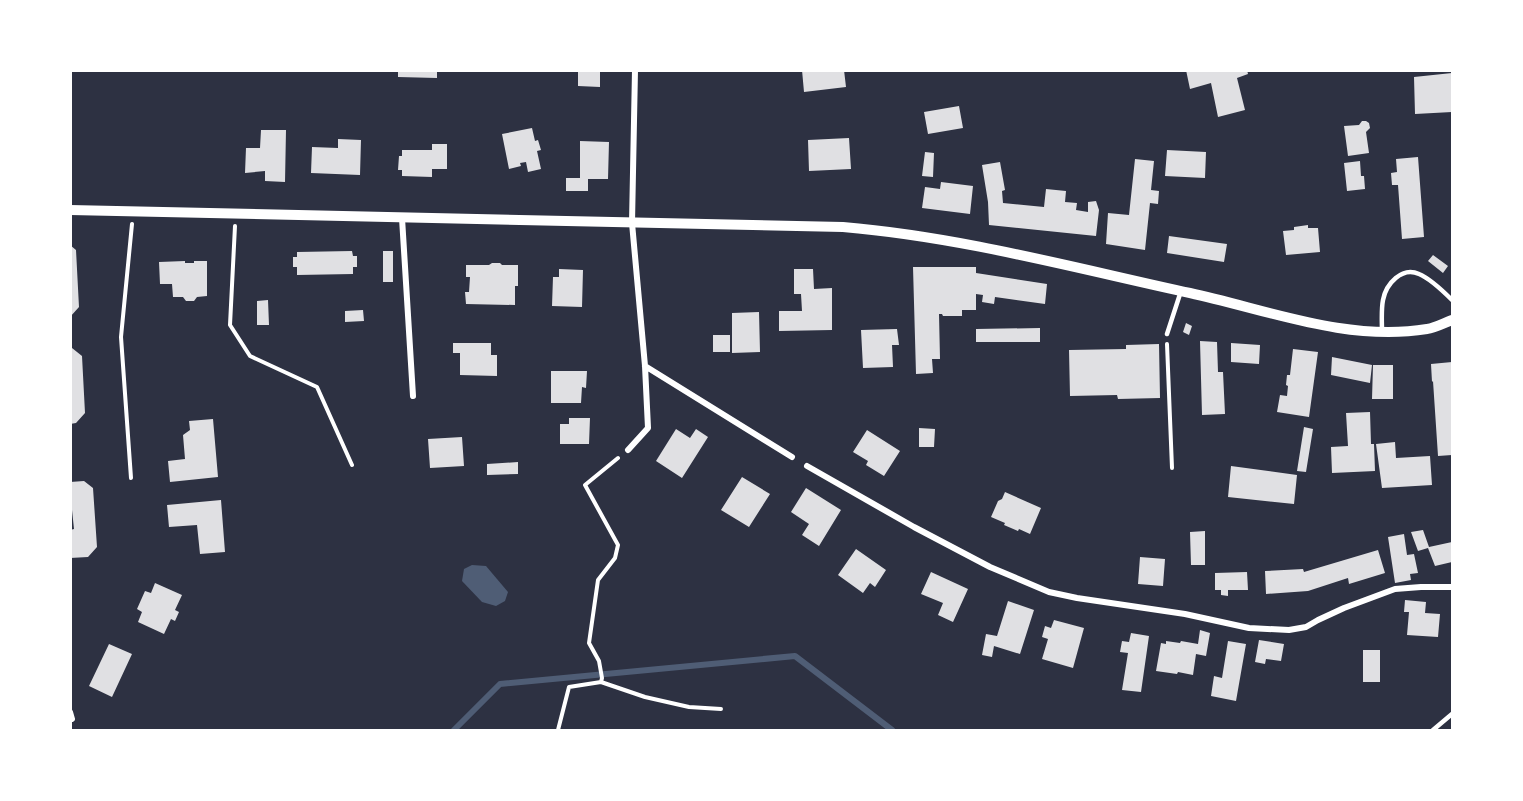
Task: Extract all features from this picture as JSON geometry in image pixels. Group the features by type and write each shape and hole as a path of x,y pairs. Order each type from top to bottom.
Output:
{"street":[{"path":"628,450 648,428 645,366 632,223 635,70"},
{"path":"70,210 843,227 890,231 982,247 1181,291 1328,327 1382,332 1429,329 1452,320"},
{"path":"402,218 413,396"},
{"path":"645,366 792,457"},
{"path":"807,466 893,516 990,567 1049,592 1077,598 1185,614 1249,628 1288,630 1306,627 1344,608 1395,589 1452,587"}],"lane":[{"path":"1382,332 1383,300 1388,287 1396,277 1403,273 1412,272 1421,275 1452,300"},
{"path":"1167,334 1181,291"},
{"path":"1433,730 1452,714"}],"path":[{"path":"131,478 121,337 134,212"},
{"path":"236,214 230,325 250,356 317,387 352,465"},
{"path":"1167,334 1172,468"},
{"path":"601,680 600,662 589,643 598,580 615,558 618,545 585,485 628,450"},
{"path":"558,730 569,687 601,680 645,697 689,707 721,709"}],"water":[{"path":"472,565 486,566 508,592 505,601 496,606 482,602 462,581 464,569"}],"building":[{"path":"398,70 437,70 437,78 398,77"},
{"path":"578,70 600,70 600,87 578,86"},
{"path":"802,70 844,70 846,87 804,92"},
{"path":"1186,70 1247,70 1248,74 1237,78 1245,110 1218,117 1211,83 1190,89"},
{"path":"1452,73 1452,112 1415,114 1414,77"},
{"path":"959,106 963,128 928,134 924,112"},
{"path":"1362,121 1369,123 1370,128 1366,132 1369,153 1348,156 1344,126 1359,125"},
{"path":"532,128 535,141 538,140 541,150 537,151 541,169 528,172 526,162 509,169 502,134"},
{"path":"261,130 286,130 285,182 265,181 265,171 245,173 246,148 260,148"},
{"path":"849,138 851,169 809,171 808,140"},
{"path":"338,139 361,140 360,175 311,173 312,147 338,148"},
{"path":"580,141 609,142 608,179 588,179 588,191 566,191 566,178 580,178"},
{"path":"432,144 447,144 447,169 432,169 432,177 402,176 402,170 398,170 402,150 432,150"},
{"path":"1167,150 1206,152 1205,178 1165,176"},
{"path":"925,152 934,153 933,177 922,176"},
{"path":"1418,157 1424,237 1402,239 1398,185 1392,185 1391,173 1397,172 1396,159"},
{"path":"1135,159 1154,161 1151,190 1159,191 1158,204 1150,203 1145,250 1106,244 1108,213 1129,215"},
{"path":"1360,161 1365,189 1347,191 1344,163"},
{"path":"1000,162 1005,190 1002,191 1003,203 1044,207 1046,189 1066,191 1065,202 1077,203 1076,210 1088,212 1088,202 1096,201 1099,210 1096,236 989,225 982,165"},
{"path":"941,182 973,186 970,214 922,208 925,187 940,189"},
{"path":"1308,225 1308,228 1318,228 1320,252 1286,255 1283,231"},
{"path":"1169,236 1227,244 1224,262 1167,253"},
{"path":"70,245 76,250 79,307 70,317"},
{"path":"352,251 353,256 357,256 357,267 353,267 353,274 297,275 297,267 293,267 293,257 297,257 297,252"},
{"path":"383,251 393,251 393,282 383,282"},
{"path":"1433,255 1448,266 1443,273 1428,261"},
{"path":"185,261 185,263 194,263 194,261 207,261 207,296 197,297 194,301 186,301 183,297 173,297 172,284 160,284 159,262"},
{"path":"492,263 518,265 515,305 466,304 465,292 469,292 470,277 466,277 466,265"},
{"path":"913,267 976,267 976,273 1047,284 1045,304 995,297 994,304 982,302 983,295 976,294 976,310 962,310 962,316 939,314 940,359 932,359 933,373 916,374"},
{"path":"559,269 583,270 582,307 552,306 553,277 559,277"},
{"path":"794,269 813,269 814,289 832,288 832,330 779,331 779,311 802,311 801,294 794,294"},
{"path":"268,300 269,325 257,325 257,301"},
{"path":"363,310 364,321 345,322 345,311"},
{"path":"759,312 760,352 732,353 732,313"},
{"path":"1186,323 1192,326 1189,335 1183,332"},
{"path":"1040,328 1040,342 976,342 976,329"},
{"path":"897,329 899,345 892,345 893,367 863,368 861,330"},
{"path":"713,335 730,335 730,352 713,352"},
{"path":"1200,341 1217,342 1218,372 1223,372 1225,414 1202,415"},
{"path":"453,343 491,343 491,355 497,355 497,376 460,375 460,353 453,353"},
{"path":"1231,343 1260,345 1259,364 1231,362"},
{"path":"1159,344 1160,398 1118,399 1117,395 1070,396 1069,350 1126,349 1126,345"},
{"path":"70,348 82,356 85,413 76,423 70,424"},
{"path":"1293,349 1318,352 1309,417 1277,412 1280,395 1287,396 1287,375 1290,375"},
{"path":"1332,357 1372,365 1370,383 1331,375"},
{"path":"1452,362 1452,455 1438,456 1431,364"},
{"path":"1373,365 1393,365 1393,399 1372,399"},
{"path":"551,371 587,371 586,388 582,387 581,403 551,403"},
{"path":"1370,412 1375,471 1332,473 1331,447 1348,446 1346,413"},
{"path":"569,418 590,418 589,444 560,444 560,424 569,424"},
{"path":"213,419 218,477 170,482 168,461 185,459 183,435 190,430 189,421"},
{"path":"1304,427 1313,429 1306,472 1297,471"},
{"path":"919,428 935,429 934,447 919,447"},
{"path":"676,429 690,438 696,429 708,437 682,478 656,461"},
{"path":"867,430 900,451 884,476 866,465 868,461 853,452"},
{"path":"462,437 464,466 430,468 428,439"},
{"path":"1395,442 1396,458 1430,456 1432,485 1382,488 1376,444"},
{"path":"518,462 518,474 487,475 487,464"},
{"path":"1231,466 1297,475 1294,504 1228,497"},
{"path":"742,477 770,494 749,527 721,510"},
{"path":"84,481 93,488 97,547 88,557 70,558 70,530 74,529 72,510 70,510 70,482"},
{"path":"806,488 841,510 819,546 802,535 809,524 791,512"},
{"path":"1005,492 1041,508 1030,534 1004,525 1005,523 991,517"},
{"path":"221,500 225,552 200,554 197,525 169,527 167,505"},
{"path":"1423,530 1429,547 1452,542 1452,562 1435,566 1428,548 1418,551 1411,532"},
{"path":"1205,531 1205,565 1191,565 1190,532"},
{"path":"1404,534 1407,555 1414,554 1418,573 1410,574 1411,580 1395,583 1388,537"},
{"path":"856,549 886,570 875,587 870,583 863,593 838,575"},
{"path":"1378,550 1385,573 1349,584 1348,578 1308,591 1266,594 1265,571 1303,569 1304,572"},
{"path":"1140,557 1165,559 1163,586 1138,584"},
{"path":"931,572 968,589 953,622 938,615 943,603 921,594"},
{"path":"1247,572 1248,590 1228,590 1228,596 1221,595 1221,590 1215,590 1215,573"},
{"path":"155,583 182,595 175,610 179,612 175,621 171,619 164,634 138,622 142,612 137,609 145,591 151,593"},
{"path":"1405,600 1426,602 1425,613 1440,614 1438,637 1407,635 1409,612 1404,612"},
{"path":"1008,601 1034,610 1020,654 994,646 992,657 982,655 986,634 997,636"},
{"path":"1054,620 1084,628 1073,668 1042,659 1048,639 1042,637 1045,626 1051,628"},
{"path":"1200,630 1210,633 1206,656 1196,654 1193,675 1156,671 1161,643 1166,644 1166,641 1180,643 1181,641 1198,644"},
{"path":"1131,633 1149,636 1141,692 1122,690 1128,653 1120,652 1122,641 1129,642"},
{"path":"1259,640 1284,644 1281,661 1266,659 1265,664 1255,662"},
{"path":"1228,641 1246,644 1236,701 1211,696 1214,676 1222,678"},
{"path":"109,644 132,654 112,697 89,686"},
{"path":"1363,650 1380,650 1380,682 1363,682"}],"waterway":[{"path":"454,730 500,684 795,656 892,730"}]}
